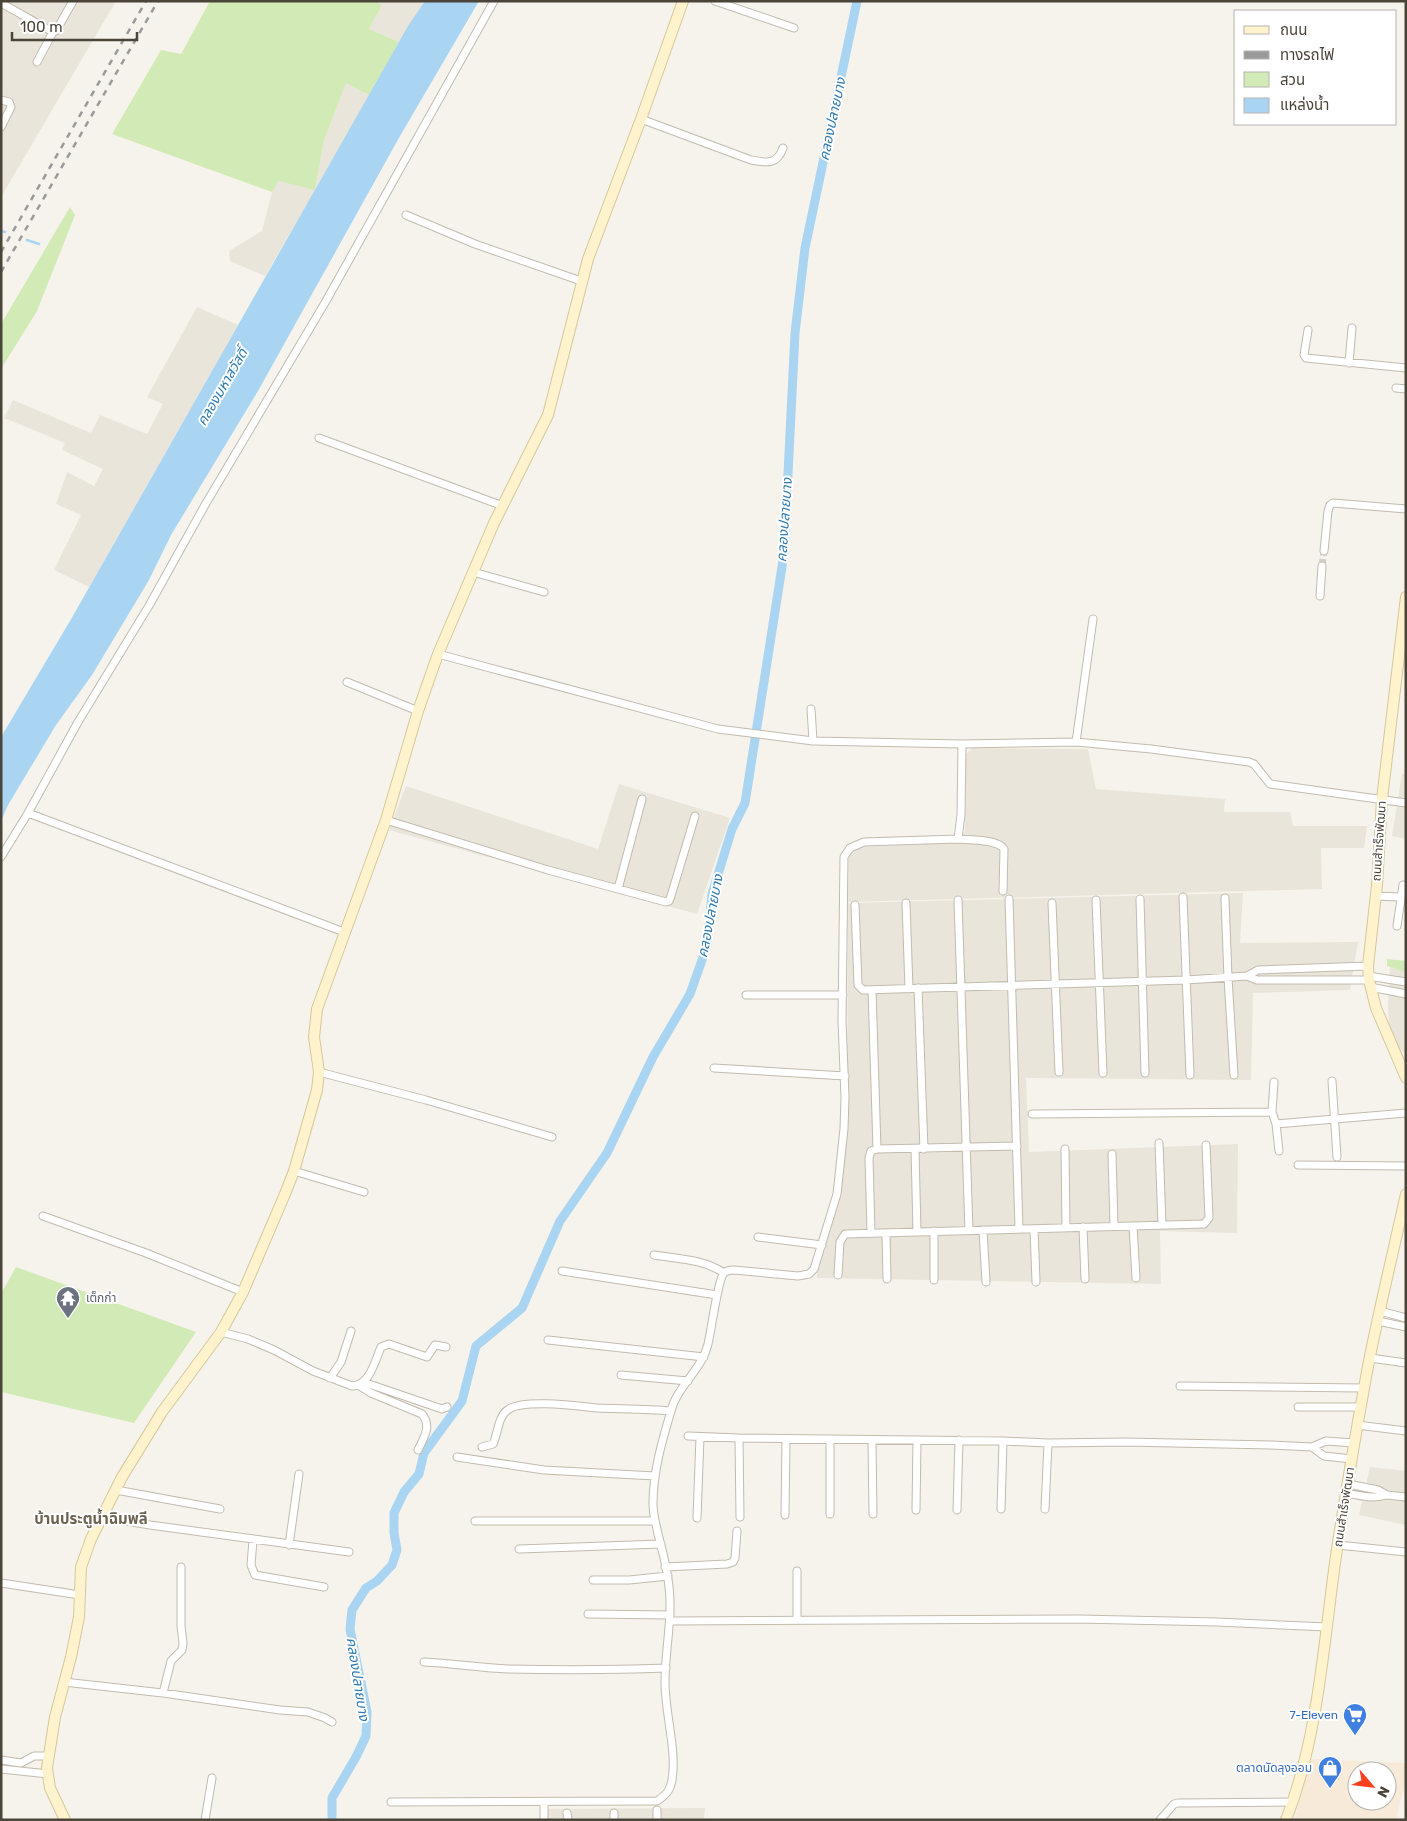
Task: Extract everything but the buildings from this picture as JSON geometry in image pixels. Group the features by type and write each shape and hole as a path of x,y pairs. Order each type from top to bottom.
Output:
{"street":[{"path":"37,62 73,1"},
{"path":"1,857 28,813 78,722 150,604 331,292 494,1"},
{"path":"65,1820 50,1788 48,1774 49,1756 55,1717 77,1625 81,1567 91,1538 116,1490 162,1412 221,1332 242,1292 294,1171 317,1090 319,1072 314,1044 314,1024 317,1009 386,820 418,711 438,654 503,506 548,415 588,259 683,1"},
{"path":"715,1 794,28"},
{"path":"1,2 53,32"},
{"path":"1,100 9,102 12,107 1,127"},
{"path":"641,119 751,160 762,162 776,161 784,148"},
{"path":"406,215 474,244 581,282"},
{"path":"1349,363 1352,328"},
{"path":"1308,330 1304,355 1306,358 1406,368"},
{"path":"1396,388 1406,389"},
{"path":"319,438 503,506"},
{"path":"1324,551 1330,505 1406,509"},
{"path":"1320,596 1322,566"},
{"path":"473,572 544,592"},
{"name":"ถนนสำเร็จพัฒนา","path":"1406,597 1386,800 1384,896 1369,977 1376,1008 1406,1078"},
{"path":"1076,742 1093,619"},
{"path":"438,654 718,729 747,734 813,741 962,744 1076,742 1151,749 1249,762 1254,764 1270,784 1404,803"},
{"path":"347,682 418,711"},
{"path":"812,709 813,741"},
{"path":"958,839 961,815 962,744"},
{"path":"618,889 642,799"},
{"path":"28,813 344,932"},
{"path":"386,820 660,902 669,900 695,816"},
{"path":"391,1802 657,1801 667,1794 672,1783 673,1774 672,1746 666,1702 666,1668 670,1618 668,1576 654,1521 655,1476 675,1397 704,1357 708,1345 718,1286 724,1273 728,1270 734,1270 798,1276 809,1274 816,1264 822,1246 837,1194 844,1129 842,1021 844,857 850,848 864,842 958,839 997,843 1003,846 1004,849 1003,891"},
{"path":"1398,926 1403,885"},
{"path":"1384,896 1401,897"},
{"path":"1183,897 1190,1075"},
{"path":"1225,898 1234,1075"},
{"path":"1008,899 1019,1229"},
{"path":"1140,899 1145,1073"},
{"path":"958,900 968,1147 969,1231"},
{"path":"1096,900 1103,1073"},
{"path":"906,903 909,989"},
{"path":"1052,903 1059,1072"},
{"path":"855,905 858,985 863,990 1228,978 1247,976 1258,970 1295,969 1406,982"},
{"path":"1295,969 1295,980"},
{"path":"1247,976 1257,980 1369,977 1406,994"},
{"path":"918,988 924,1149"},
{"path":"872,990 877,1149"},
{"path":"746,994 843,994"},
{"path":"714,1068 844,1076"},
{"path":"319,1072 426,1100 552,1137"},
{"path":"1332,1081 1336,1120 1336,1157"},
{"path":"1274,1082 1272,1112 1276,1124 1279,1151"},
{"path":"1032,1114 1272,1112"},
{"path":"1276,1124 1406,1113"},
{"path":"1159,1143 1162,1225"},
{"path":"838,1275 840,1242 845,1234 1204,1224 1208,1222 1209,1218 1206,1145"},
{"path":"871,1233 869,1158 871,1151 877,1149 1017,1146"},
{"path":"915,1149 917,1232"},
{"path":"1065,1149 1066,1228"},
{"path":"1112,1154 1114,1226"},
{"path":"1298,1165 1406,1166"},
{"path":"294,1171 364,1192"},
{"name":"ถนนสำเร็จพัฒนา","path":"1286,1820 1294,1802 1307,1754 1357,1425 1406,1194"},
{"path":"43,1216 146,1253 242,1292"},
{"path":"1133,1226 1136,1278"},
{"path":"1083,1227 1085,1279"},
{"path":"1034,1229 1036,1282"},
{"path":"983,1230 986,1282"},
{"path":"934,1231 934,1280"},
{"path":"886,1233 887,1279"},
{"path":"758,1237 822,1246"},
{"path":"654,1255 699,1262 712,1266 724,1273"},
{"path":"562,1271 717,1295"},
{"path":"1379,1316 1406,1318"},
{"path":"1379,1316 1406,1327"},
{"path":"330,1378 341,1362 351,1331"},
{"path":"221,1332 248,1339 314,1371 352,1386 360,1384 367,1378 381,1347 385,1345 389,1344 427,1357 435,1345 446,1347"},
{"path":"548,1340 704,1357"},
{"path":"1370,1358 1406,1363"},
{"path":"621,1375 688,1381"},
{"path":"360,1384 442,1409 447,1406"},
{"path":"360,1384 371,1394 422,1414 428,1429 418,1450"},
{"path":"1180,1386 1364,1388"},
{"path":"482,1447 493,1444 504,1414 508,1409 515,1407 534,1404 557,1404 670,1411"},
{"path":"1298,1407 1361,1407"},
{"path":"1357,1425 1406,1431"},
{"path":"688,1436 1271,1445 1312,1448 1324,1456 1352,1459"},
{"path":"697,1518 700,1437"},
{"path":"739,1438 740,1518"},
{"path":"785,1515 786,1439"},
{"path":"830,1439 830,1514"},
{"path":"872,1440 872,1514"},
{"path":"916,1510 917,1440"},
{"path":"957,1510 959,1440"},
{"path":"1000,1510 1003,1441"},
{"path":"1312,1448 1326,1441 1354,1443"},
{"path":"1045,1509 1048,1443"},
{"path":"457,1457 544,1470 655,1476"},
{"path":"289,1545 299,1474"},
{"path":"1347,1489 1372,1497 1387,1494 1406,1497"},
{"path":"116,1490 220,1509"},
{"path":"102,1517 253,1540 349,1552"},
{"path":"475,1521 654,1521"},
{"path":"666,1567 727,1564 733,1562 736,1558 737,1531"},
{"path":"253,1540 251,1565 255,1575 324,1587"},
{"path":"519,1549 661,1544"},
{"path":"1338,1545 1406,1552"},
{"path":"163,1693 170,1661 182,1650 183,1643 181,1626 181,1567"},
{"path":"797,1571 797,1620"},
{"path":"594,1580 630,1580 668,1576"},
{"path":"1,1583 80,1595"},
{"path":"588,1614 670,1618 797,1620 1079,1619 1327,1627"},
{"path":"424,1662 507,1669 591,1671 666,1668"},
{"path":"64,1682 308,1712 332,1722"},
{"path":"1,1760 21,1763 34,1756 49,1756"},
{"path":"1,1769 48,1774"},
{"path":"205,1820 212,1778"},
{"path":"544,1802 544,1820"},
{"path":"1160,1820 1174,1804 1178,1803 1294,1802"},
{"path":"657,1810 657,1820"}],"shaded area":[{"path":"1,1 116,1 1,197"},
{"path":"374,1 425,1 399,42 369,29 382,5"},
{"path":"346,82 369,95 315,190 265,276 230,261 229,251 262,231 272,192 277,181 315,189 324,140"},
{"path":"197,307 238,325 89,587 54,570 81,515 56,504 67,472 94,486 103,469 62,450 65,443 4,418 13,400 91,433 100,415 147,434 163,404 147,397"},
{"path":"972,748 1088,749 1096,789 1225,799 1224,812 1290,812 1293,826 1367,826 1364,848 1321,848 1322,889 848,902 849,857 860,847 951,843 965,832 966,754"},
{"path":"1402,774 1406,774 1406,839 1392,836"},
{"path":"619,784 730,818 697,914 389,830 406,786 598,849"},
{"path":"1243,893 1240,943 1358,942 1350,990 1253,993 1251,1080 1026,1078 1029,1152 1238,1144 1237,1233 1160,1231 1161,1284 817,1278 842,1181 847,1113 848,903"},
{"path":"1406,963 1406,1053 1400,1051 1389,1028 1388,1005 1390,966"},
{"path":"1370,1467 1406,1471 1406,1525 1359,1515"},
{"name":"ตลาดนัดลุงออม","path":"1311,1759 1358,1761 1347,1761 1347,1811 1397,1811 1397,1763 1406,1763 1406,1778 1396,1820 1294,1820"},
{"path":"705,1808 704,1820 546,1820 546,1809"}],"green space":[{"path":"210,1 374,1 382,5 369,29 399,42 369,95 346,83 324,140 315,190 278,181 272,192 112,134 161,50 181,54"},
{"path":"70,207 75,215 37,311 1,369 1,324"},
{"path":"1387,959 1406,961 1406,972 1387,966"},
{"path":"16,1267 196,1332 134,1423 1,1392 1,1294"}],"water":[{"name":"คลองมหาสวัสดิ์","path":"425,1 479,1 400,136 258,391 171,535 149,580 92,675 56,725 8,805 1,821 1,737 70,621 408,26"}],"waterway":[{"name":"คลองปลายบาง","path":"332,1820 332,1798 366,1736 367,1712 350,1629 352,1610 366,1588 377,1581 392,1565 397,1550 394,1533 394,1513 404,1492 419,1474 424,1453 462,1401 476,1346 522,1308 560,1221 607,1153 653,1057 690,994 707,946 712,894 732,829 745,803 784,554 795,333 805,248 857,1"},
{"path":"1,231 5,232"},
{"path":"27,240 39,244"}],"tunnel":[{"path":"1322,566 1324,551"}],"railway":[{"path":"1,252 146,1"},
{"path":"1,272 158,1"}],"place":[{"name":"เต็กก่า","path":"68,1319"},
{"name":"7-Eleven","path":"1355,1736"},
{"name":"ตลาดนัดลุงออม","path":"1330,1789"}],"district":[{"name":"บ้านประตูน้ำฉิมพลี","path":"91,1519"}]}
